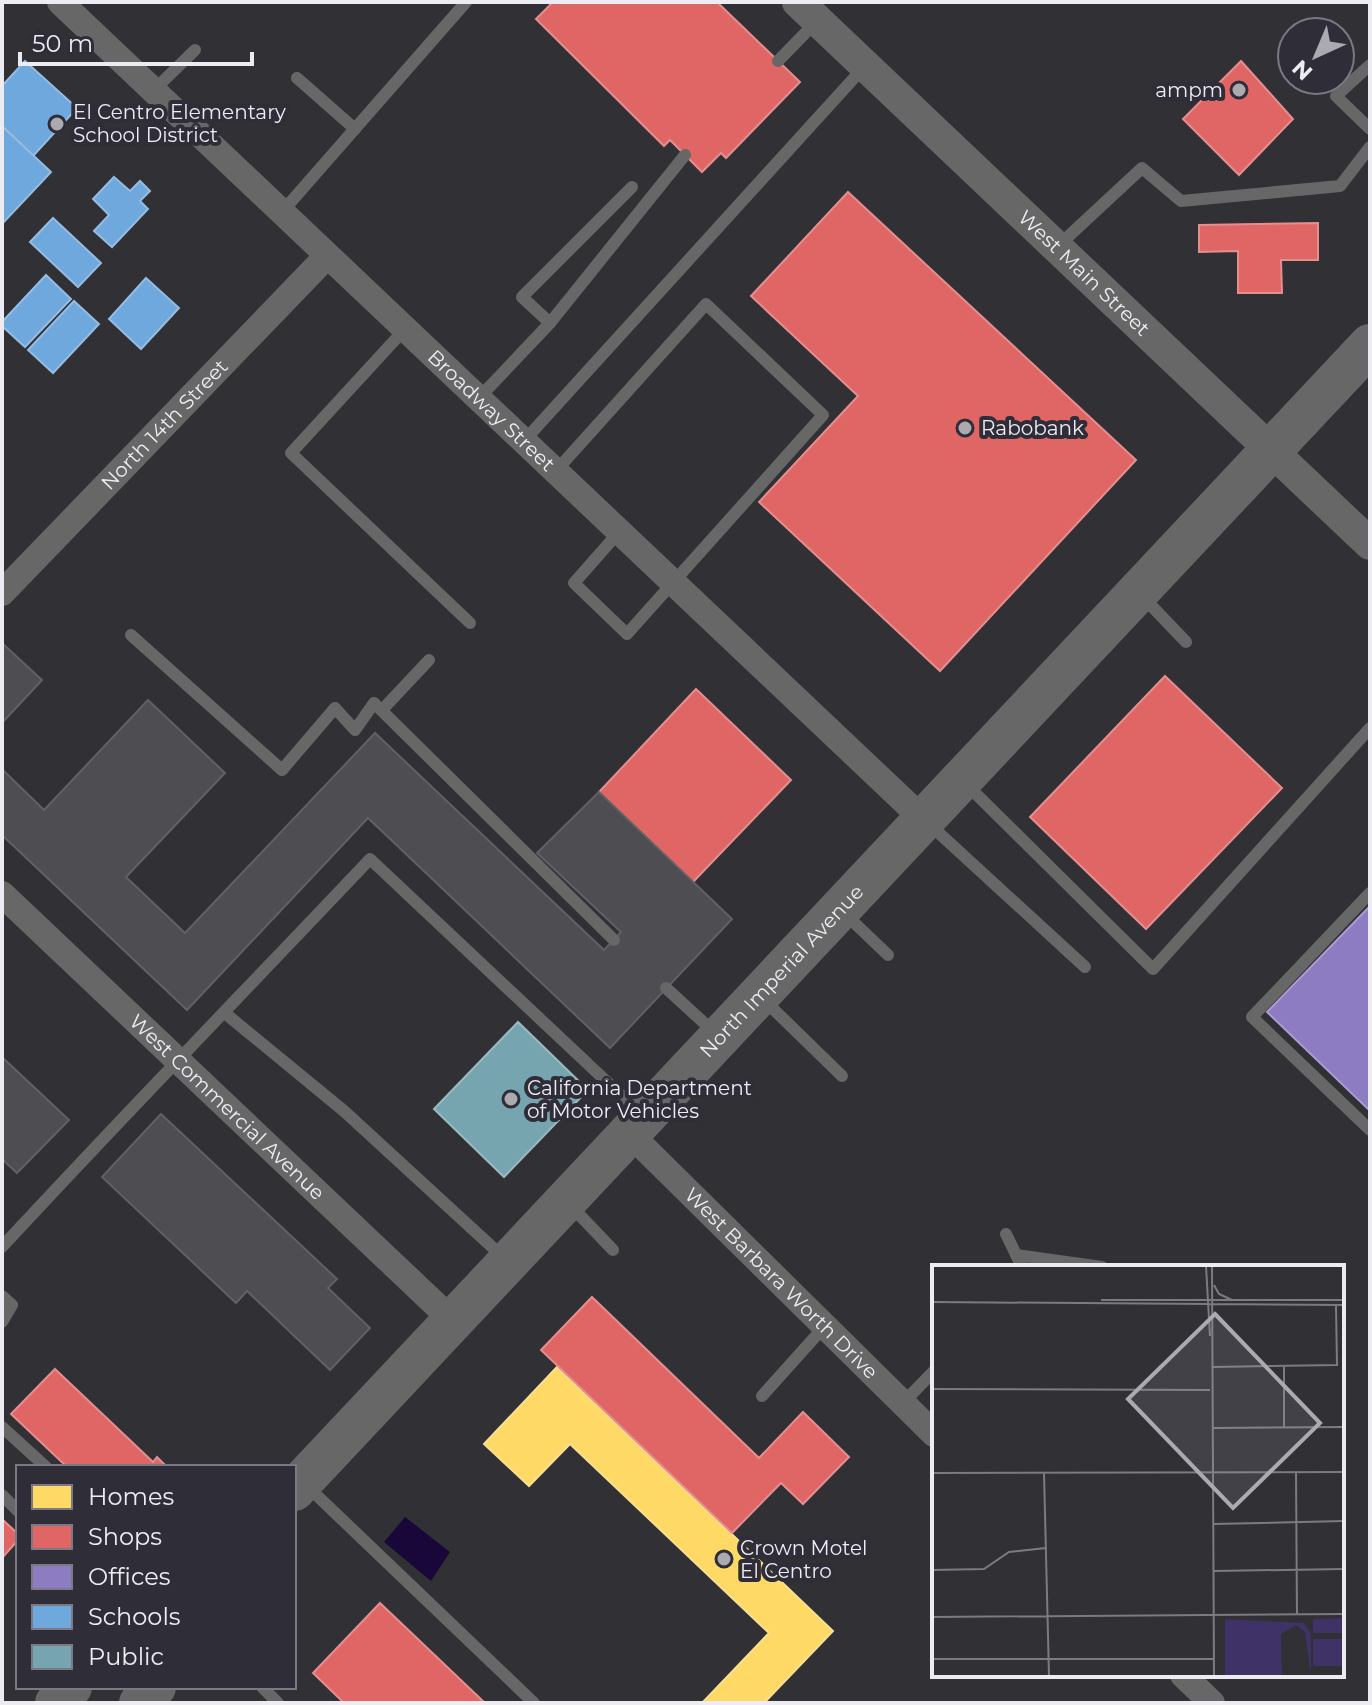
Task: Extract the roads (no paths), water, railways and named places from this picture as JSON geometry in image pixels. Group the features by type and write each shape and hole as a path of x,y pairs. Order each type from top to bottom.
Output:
{"highway":[{"name":"North Imperial Avenue","path":"298,1486 1370,345"}],"street":[{"name":"Broadway Street","path":"60,2 924,820"},
{"name":"West Main Street","path":"808,11 1370,544"},
{"name":"North 14th Street","path":"2,593 327,256"},
{"name":"West Commercial Avenue","path":"2,894 453,1321"},
{"name":"West Barbara Worth Drive","path":"637,1125 824,1327 932,1432"},
{"path":"1185,1677 1212,1703"}],"lane":[{"path":"282,212 466,2"},
{"path":"778,61 808,11"},
{"path":"153,91 195,50"},
{"path":"1370,65 1336,96 1370,129"},
{"path":"523,442 865,66"},
{"path":"297,78 355,129"},
{"path":"1055,248 1142,168 1181,201 1340,186 1370,147"},
{"path":"478,399 550,323 685,155"},
{"path":"550,323 522,297 632,187"},
{"path":"555,472 706,304 823,415 627,634 574,583 619,532"},
{"path":"405,329 291,453 470,623"},
{"path":"1138,592 1186,642"},
{"path":"131,635 282,770 335,708 355,730 374,703 614,940"},
{"path":"382,710 429,660"},
{"path":"962,780 1153,969 1370,728"},
{"path":"924,820 1085,967"},
{"path":"2,1247 176,1058 226,1014 370,859 637,1125"},
{"path":"1370,893 1252,1017 1370,1130"},
{"path":"840,909 888,955"},
{"path":"666,988 719,1037"},
{"path":"759,995 842,1076"},
{"path":"226,1014 344,1111 509,1261"},
{"path":"566,1201 613,1250"},
{"path":"1006,1234 1019,1261 1074,1265"},
{"path":"2,1322 5,1298"},
{"path":"762,1396 824,1327"},
{"path":"903,1403 932,1373"},
{"path":"2,1427 44,1465"},
{"path":"298,1486 534,1703"}],"place":[{"name":"ampm","path":"1239,90"},
{"name":"El Centro Elementary School District","path":"57,124"},
{"name":"Rabobank","path":"965,428"},
{"name":"California Department of Motor Vehicles","path":"511,1099"},
{"name":"Crown Motel El Centro","path":"724,1559"}]}
